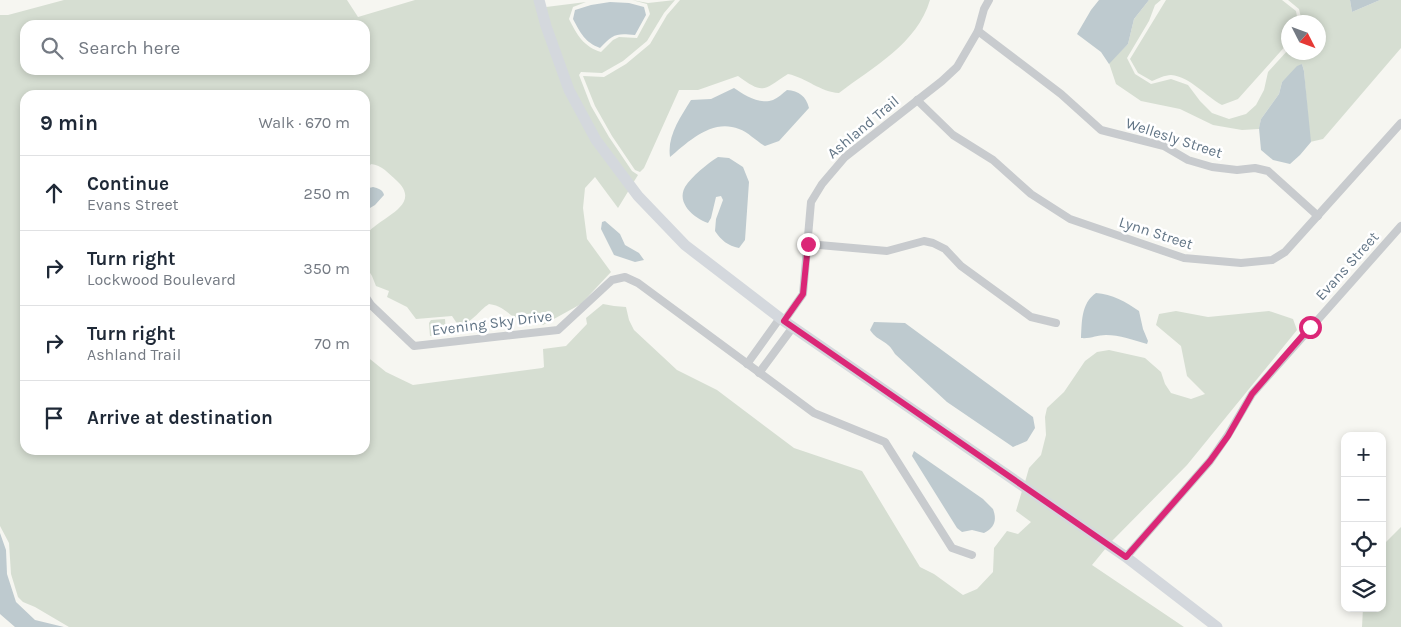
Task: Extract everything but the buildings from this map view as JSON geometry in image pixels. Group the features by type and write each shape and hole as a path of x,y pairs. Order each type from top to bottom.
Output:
{"street":[{"path":"539,0 546,26 569,90 596,140 638,196 685,245 786,322 1126,557 1216,627"},
{"name":"Ashland Trail","path":"786,322 803,294 810,202 822,184 845,157 942,81 957,67 978,31 984,9 989,0"},
{"name":"Wellesly Street","path":"978,31 1040,77 1101,130 1164,146 1188,160 1212,167 1237,170 1255,168 1268,171 1318,216"},
{"name":"Lynn Street","path":"917,100 953,135 993,160 1031,194 1070,219 1184,258 1241,263 1272,260 1285,252 1401,123"},
{"name":"Evans Street","path":"1126,557 1210,461 1228,436 1252,394 1401,226"},
{"path":"808,244 887,251 924,241 933,243 945,249 961,266 1031,317 1056,323"},
{"name":"Evening Sky Drive","path":"370,304 414,346 558,330 612,280 625,277 638,283 814,413 885,442 952,548 972,555"},
{"path":"747,364 786,322"},
{"path":"759,373 786,322"}],"shaded area":[{"path":"64,0 347,0 358,17 415,0 535,0 542,27 629,190 618,208 595,177 585,188 583,208 587,239 611,272 581,304 543,325 518,319 502,308 489,304 471,320 463,324 458,325 452,316 416,319 407,307 387,297 389,291 376,286 370,273 370,230 395,212 402,205 405,198 404,189 396,180 382,168 371,164 370,165 370,90 20,90 20,455 370,455 370,359 386,372 413,385 542,368 544,367 543,349 566,346 587,324 586,318 603,304 626,307 634,330 677,370 717,390 794,448 862,471 920,567 934,574 963,595 977,589 993,572 994,548 1007,531 1018,534 1031,522 1016,511 1022,491 1106,548 1092,565 1184,627 69,627 23,602 18,597 11,574 9,543 0,526 0,15 8,15"},
{"path":"632,0 648,3 675,0 664,13 647,41 623,61 602,73 581,72 579,75 591,106 609,137 632,171 638,175 633,183 601,139 575,92 555,41 546,7 586,2 573,7 569,19 582,40 590,47 601,52 613,40 619,37 637,38 650,14 647,4"},
{"path":"680,0 930,0 924,16 904,42 879,64 839,93 826,90 788,74 768,87 763,88 753,86 738,76 698,90 679,90 644,168 640,172 635,170 612,136 595,106 583,76 604,77 626,64 650,44 667,15"},
{"path":"1099,0 1149,0 1134,19 1128,44 1109,64 1101,52 1077,34"},
{"path":"1149,0 1161,0 1155,5 1149,21 1127,58 1135,74 1151,84 1171,79 1188,85 1212,113 1229,119 1246,114 1256,105 1264,90 1268,72 1281,58 1281,60 1326,60 1326,15 1300,15 1299,9 1288,0 1350,0 1352,12 1380,0 1401,0 1401,48 1323,139 1310,142 1302,64 1282,82 1279,94 1261,119 1259,129 1242,130 1213,125 1180,109 1141,101 1116,84 1109,63 1128,44 1134,19"},
{"path":"1166,0 1282,0 1296,11 1297,15 1281,15 1281,51 1238,99 1222,105 1178,76 1169,75 1152,81 1138,73 1130,59"},
{"path":"1350,0 1380,0 1352,12"},
{"path":"610,2 629,3 644,7 646,15 635,35 623,34 615,36 600,48 584,37 573,19 575,10"},
{"path":"1302,64 1311,142 1290,164 1273,160 1261,150 1259,128 1261,119 1279,94 1282,82 1297,66"},
{"path":"734,88 747,96 763,101 773,100 787,90 795,92 804,97 809,108 779,141 765,146 742,130 729,126 719,127 701,133 670,157 672,134 691,100 711,99"},
{"path":"718,157 729,158 743,167 749,182 745,240 739,248 725,242 715,231 716,219 723,200 721,196 716,197 708,223 692,214 683,199 683,193 688,183 700,170"},
{"path":"370,188 380,190 384,195 370,208"},
{"path":"605,221 620,234 625,245 639,253 644,260 635,262 614,255 601,229 602,222"},
{"path":"1096,293 1119,299 1139,311 1148,341 1147,344 1111,335 1081,338 1085,307 1087,302"},
{"path":"1176,311 1208,317 1269,311 1293,319 1297,330 1187,465 1111,542 1025,482 1029,468 1041,455 1046,435 1045,417 1047,408 1064,392 1085,361 1097,352 1109,350 1145,358 1161,372 1165,384 1171,393 1191,399 1205,394 1187,376 1181,346 1156,325 1159,314"},
{"path":"445,319 446,335 430,336 429,323 431,320"},
{"path":"874,322 905,323 1033,417 1035,428 1027,441 1013,447 947,402 895,354 889,346 873,334 870,330"},
{"path":"914,451 983,499 993,509 995,520 993,526 984,533 972,530 962,532 957,528 912,456"},
{"path":"1401,527 1401,627 1362,627 1363,612 1386,612 1386,542"},
{"path":"0,533 6,550 7,574 16,602 35,620 64,627 15,627 0,614"}],"route":[{"path":"808,244 803,294 784,321 1126,557 1210,461 1228,436 1242,408 1252,394 1310,327"}]}
